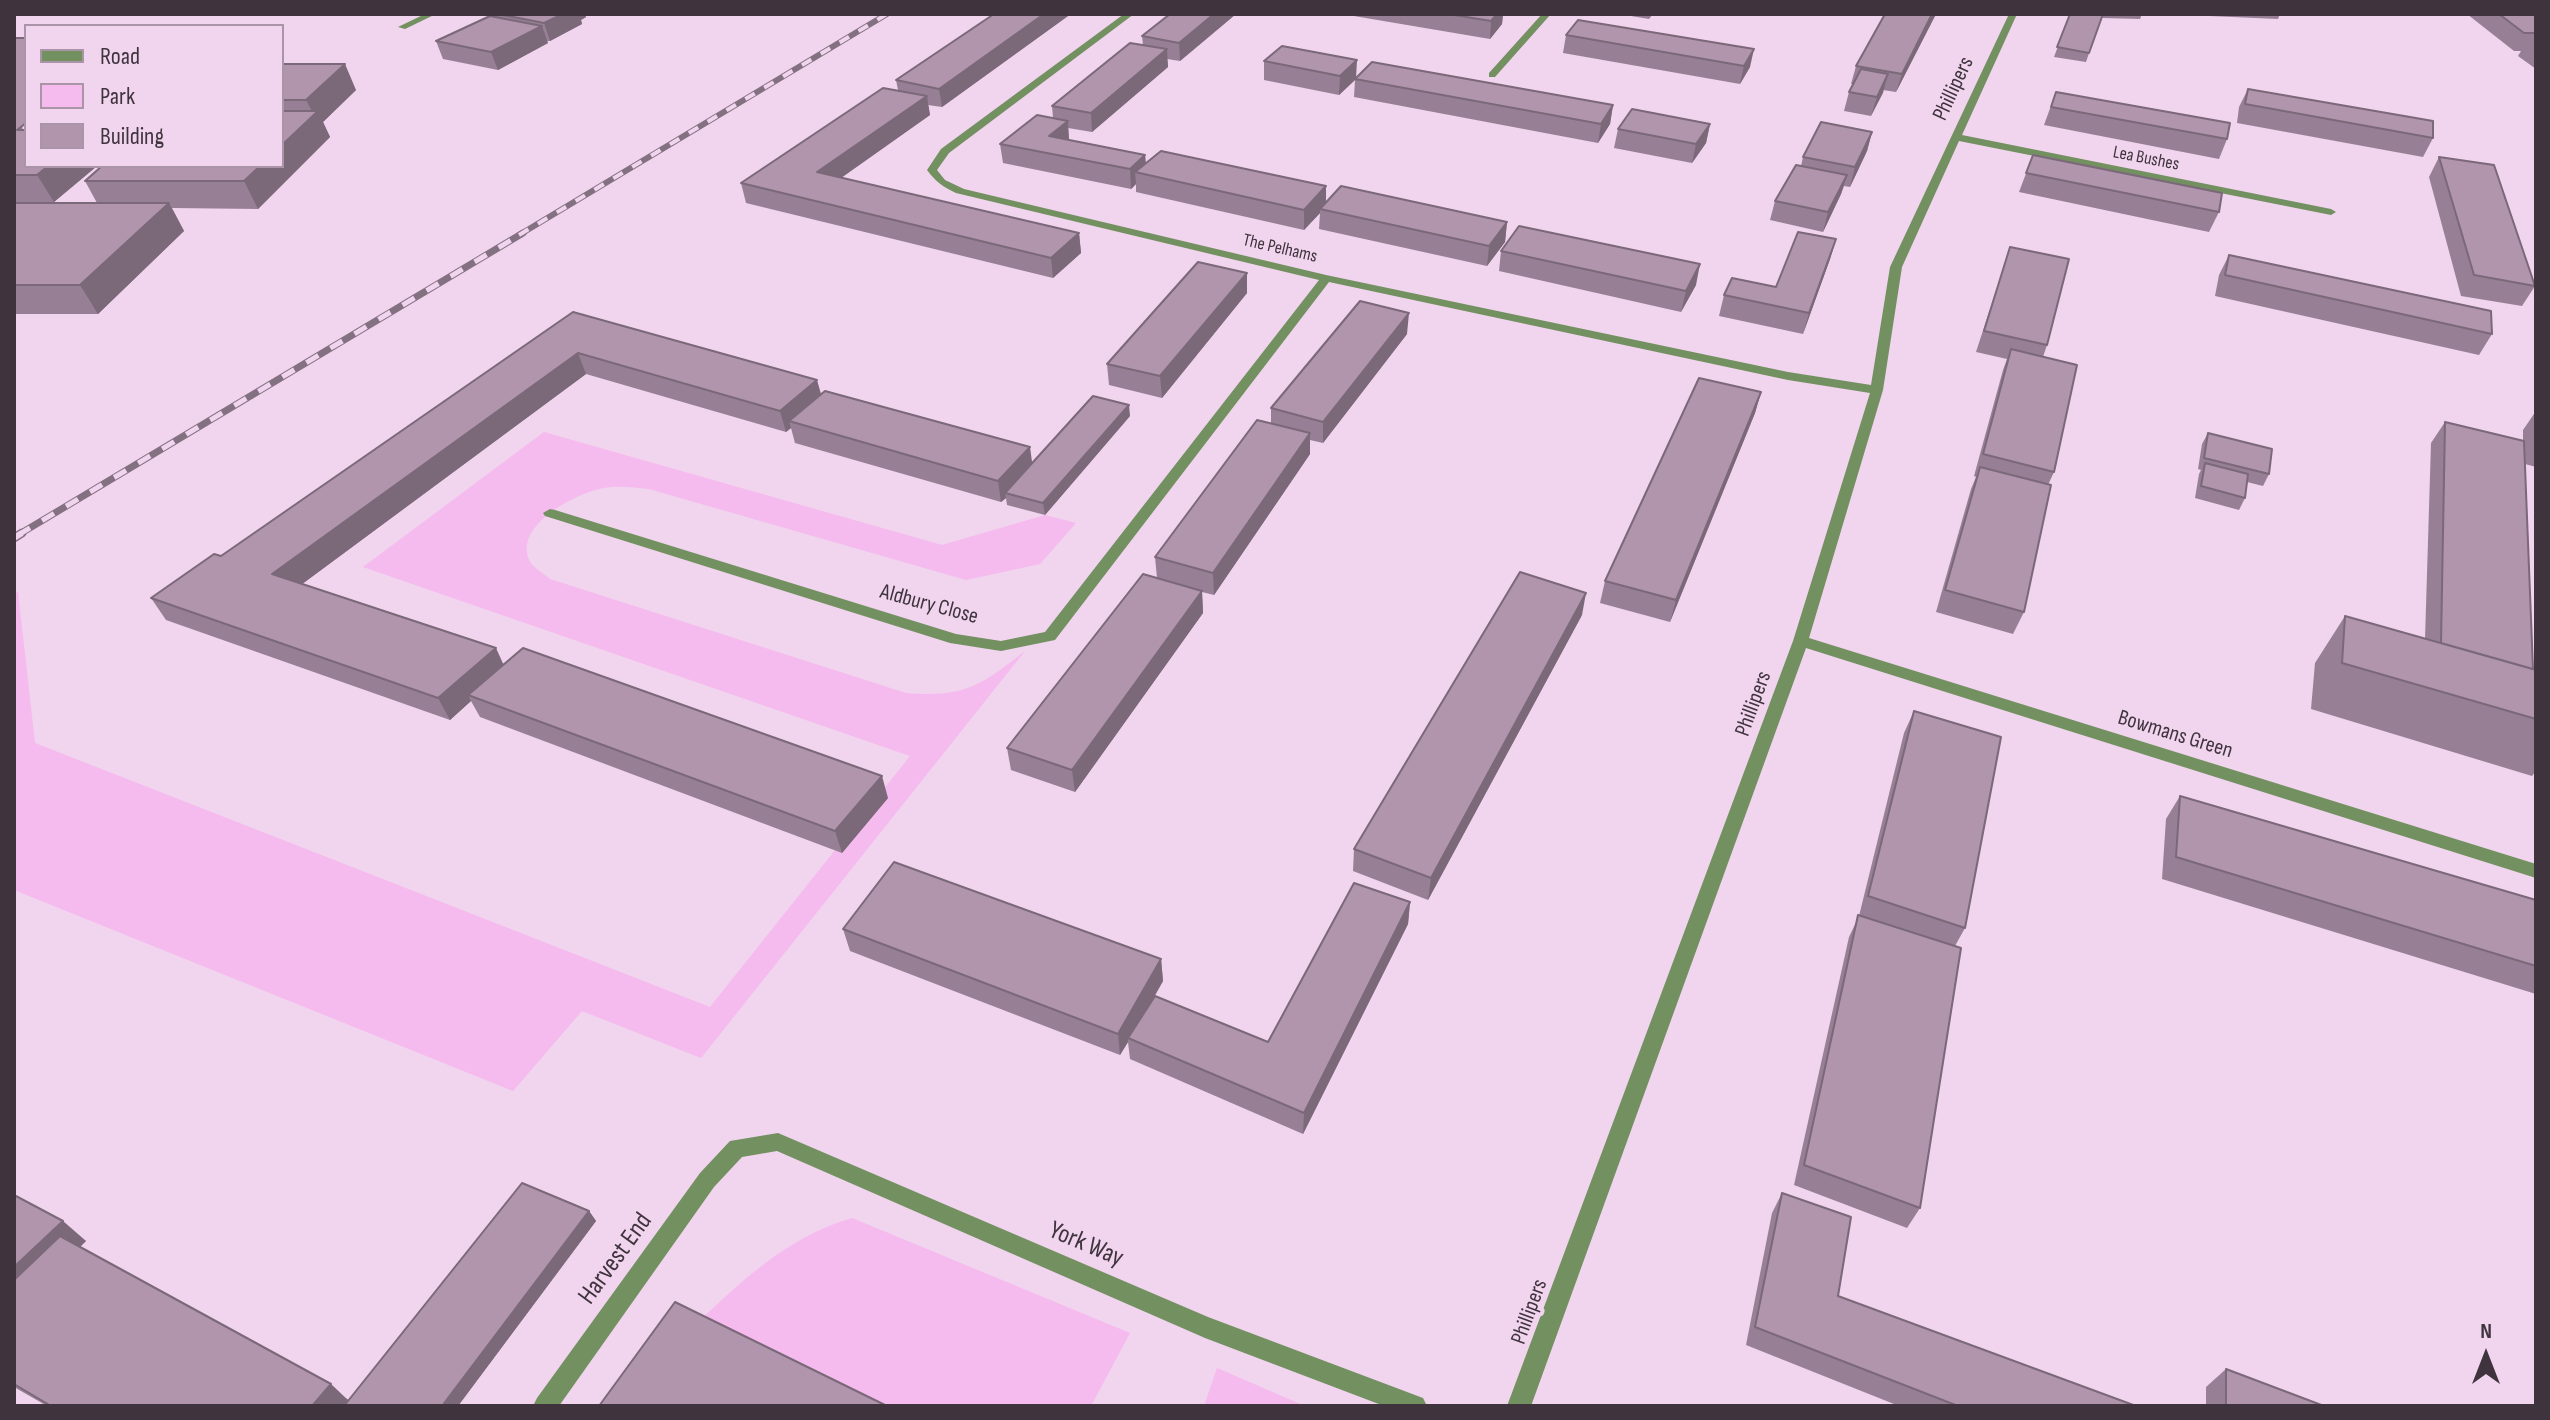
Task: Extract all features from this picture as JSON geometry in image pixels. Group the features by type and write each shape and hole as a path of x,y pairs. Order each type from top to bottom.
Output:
{"street":[{"path":"402,27 432,14"},
{"name":"The Pelhams","path":"1130,14 945,151 932,170 941,182 960,191 1326,278 1788,376 1877,390"},
{"path":"1492,75 1547,14"},
{"name":"Phillipers","path":"1519,1406 1801,641 1877,390 1896,267 2013,14"},
{"name":"Lea Bushes","path":"1956,137 2331,212"},
{"name":"Aldbury Close","path":"550,513 955,639 1001,646 1050,636 1326,278"},
{"name":"Bowmans Green","path":"1801,641 2536,871"},
{"name":"York Way","path":"737,1148 778,1142 1205,1327 1415,1406"},
{"name":"Harvest End","path":"545,1406 707,1180 737,1148"}],"green space":[{"path":"544,432 942,545 1045,515 1076,523 1040,564 966,580 649,489 611,487 588,492 547,515 536,526 527,550 531,563 550,579 906,693 943,693 971,687 1025,651 701,1058 582,1011 513,1091 14,890 14,594 18,592 35,743 710,1007 910,756 363,567"},
{"path":"852,1218 1130,1333 1091,1406 849,1406 692,1328 747,1278 785,1249"},
{"path":"1217,1368 1305,1406 1204,1406"}],"building":[{"path":"498,14 563,14 544,23"},
{"path":"994,14 1044,14 939,89 896,80"},
{"path":"1170,14 1214,14 1179,43 1142,36"},
{"path":"1448,14 1497,14 1491,21"},
{"path":"1885,14 1932,14 1902,74 1856,66"},
{"path":"2070,14 2103,14 2089,53 2057,47"},
{"path":"2499,14 2536,14 2536,33 2524,33"},
{"path":"490,16 542,26 491,52 436,41"},
{"path":"1578,20 1754,49 1744,66 1566,35"},
{"path":"14,38 24,38 24,125 17,130 24,130 24,168 46,168 37,175 14,175"},
{"path":"1130,43 1167,49 1091,113 1052,106"},
{"path":"1282,46 1357,60 1340,76 1264,61"},
{"path":"1372,62 1613,105 1601,124 1355,79"},
{"path":"284,64 345,64 306,100 284,100"},
{"path":"1861,69 1888,74 1877,97 1849,92"},
{"path":"883,88 927,96 817,172 1079,233 1051,258 741,183"},
{"path":"2248,89 2433,121 2433,138 2245,104"},
{"path":"2056,92 2230,123 2227,139 2051,107"},
{"path":"1632,109 1710,124 1696,144 1618,129"},
{"path":"284,111 318,111 284,143"},
{"path":"1037,115 1068,121 1049,136 1145,155 1130,169 1000,144"},
{"path":"1821,122 1872,132 1855,167 1803,157"},
{"path":"1161,151 1326,186 1304,210 1135,172"},
{"path":"2033,155 2222,193 2219,212 2026,173"},
{"path":"2439,157 2494,165 2535,286 2474,275"},
{"path":"1796,165 1847,175 1828,212 1775,201"},
{"path":"100,168 258,168 244,181 85,181"},
{"path":"1341,186 1507,222 1489,246 1320,209"},
{"path":"14,203 169,203 80,285 14,285"},
{"path":"1519,226 1700,264 1686,291 1501,251"},
{"path":"1798,232 1836,239 1809,313 1724,295 1732,278 1776,287"},
{"path":"2010,247 2069,259 2047,345 1984,331"},
{"path":"2229,255 2491,311 2492,334 2225,275"},
{"path":"1198,262 1247,273 1160,376 1107,364"},
{"path":"1360,301 1409,313 1323,422 1271,408"},
{"path":"573,312 817,380 780,411 578,353 272,574 496,648 438,698 151,598 214,554 221,556"},
{"path":"2011,349 2077,365 2054,472 1983,454"},
{"path":"1699,378 1761,392 1676,600 1605,581"},
{"path":"825,391 1030,447 998,481 789,421"},
{"path":"1093,396 1129,405 1043,503 1005,493"},
{"path":"1257,420 1310,433 1213,573 1155,557"},
{"path":"2445,422 2524,441 2533,669 2441,643"},
{"path":"2208,433 2272,449 2269,474 2204,458"},
{"path":"2205,463 2248,474 2245,498 2201,486"},
{"path":"1980,467 2051,485 2024,612 1945,590"},
{"path":"1520,572 1586,593 1431,878 1354,849"},
{"path":"1143,574 1202,591 1072,770 1007,748"},
{"path":"2345,616 2536,670 2536,719 2342,663"},
{"path":"523,648 882,776 835,831 468,695"},
{"path":"1914,711 2001,737 1965,928 1868,896"},
{"path":"2180,796 2536,900 2536,966 2176,857"},
{"path":"894,862 1161,959 1118,1034 843,929"},
{"path":"1354,883 1410,902 1304,1113 1128,1038 1155,996 1268,1042"},
{"path":"1858,915 1961,948 1920,1208 1804,1165"},
{"path":"522,1183 589,1211 442,1406 344,1406"},
{"path":"1782,1193 1851,1217 1838,1296 2136,1406 1958,1406 1755,1327"},
{"path":"14,1195 63,1221 14,1267"},
{"path":"60,1236 331,1384 312,1406 51,1406 14,1384 14,1280"},
{"path":"675,1302 887,1406 599,1406"},
{"path":"2226,1369 2324,1406 2226,1406"}],"railway":[{"path":"519,235 887,14"},
{"path":"18,535 523,233"},
{"path":"14,538 22,533"}]}
